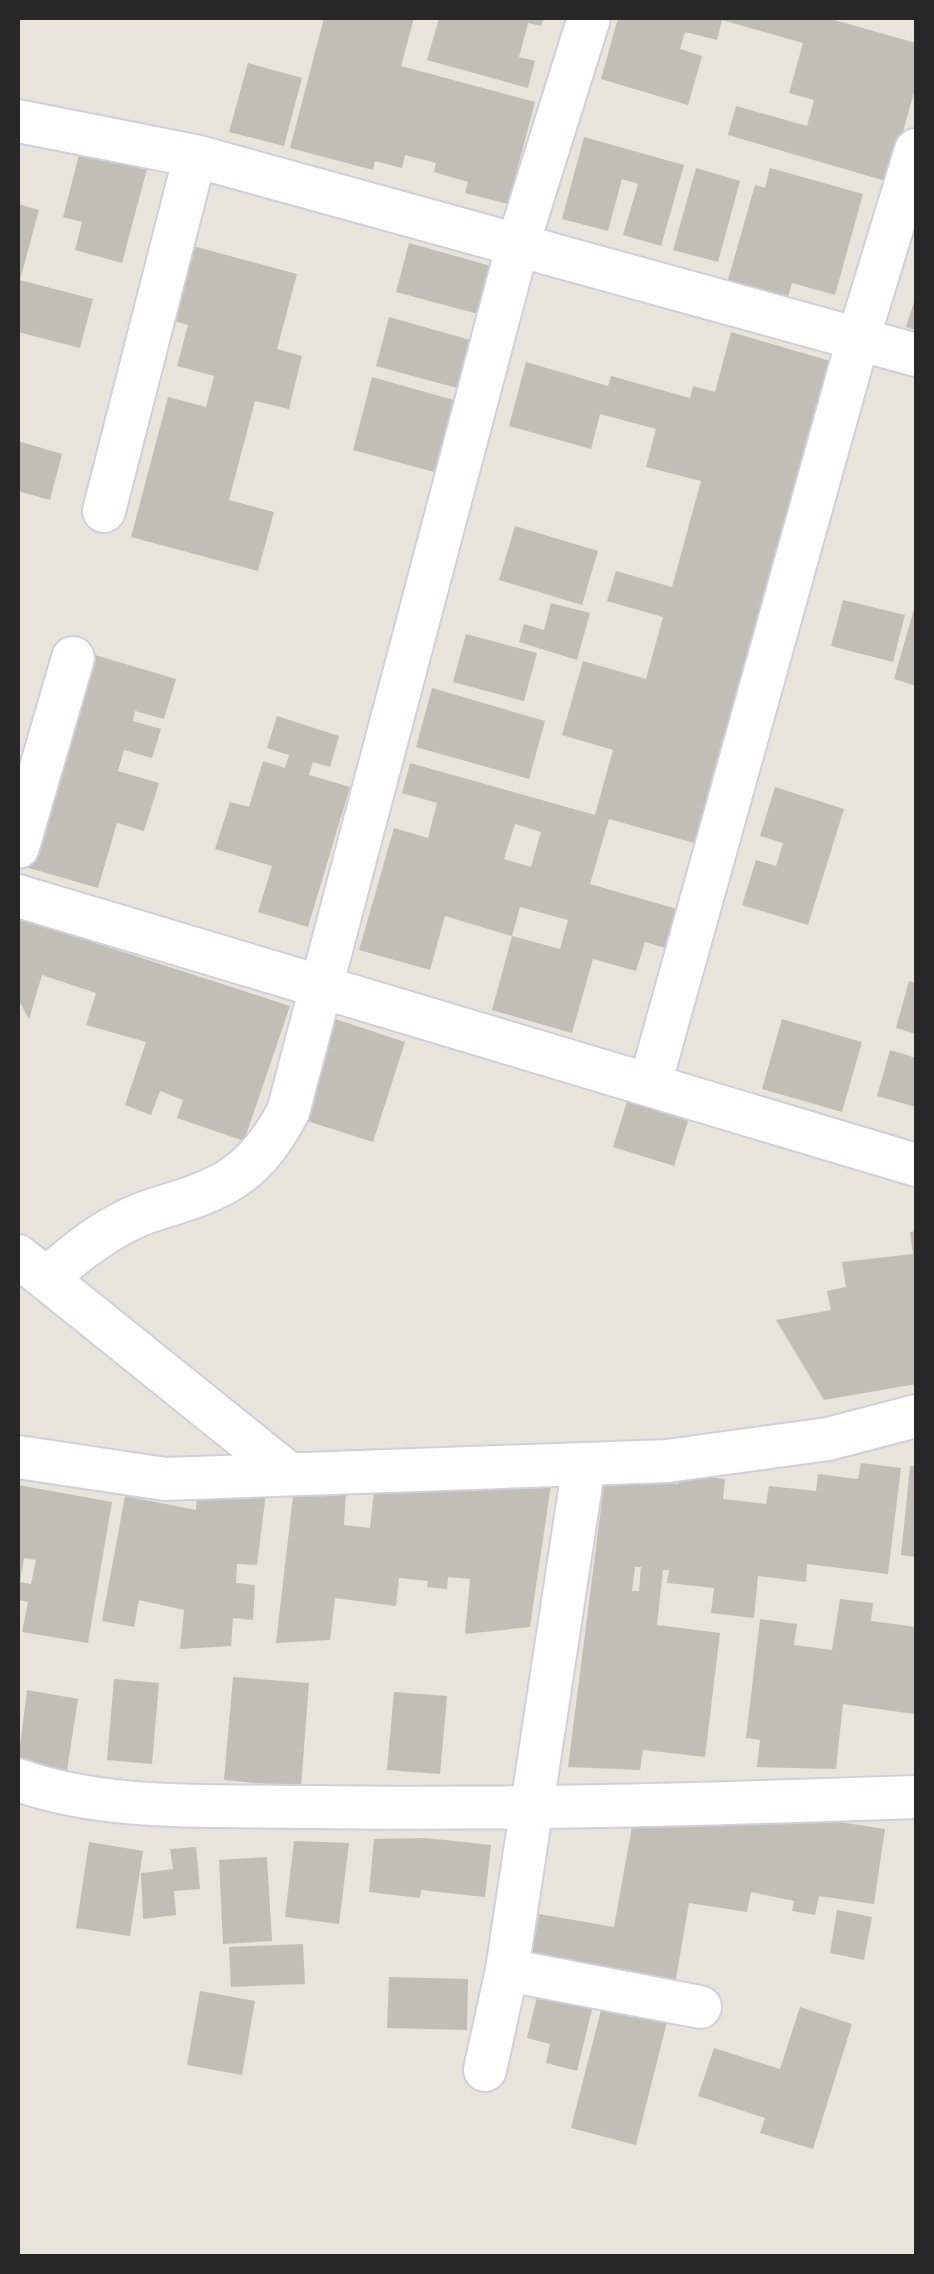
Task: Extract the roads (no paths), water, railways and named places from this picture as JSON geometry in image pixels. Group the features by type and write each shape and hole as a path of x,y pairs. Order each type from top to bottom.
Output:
{"street":[{"path":"288,1474 32,1268 121,1224 202,1197 234,1179 262,1155 288,1112 518,244 590,18"},
{"path":"18,122 195,156 860,336 916,355"},
{"path":"650,1084 916,150"},
{"path":"104,511 195,156"},
{"path":"18,847 73,658"},
{"path":"18,896 916,1165"},
{"path":"18,1457 165,1480 667,1461 828,1439 916,1416"},
{"path":"485,2070 508,1970 584,1464"},
{"path":"18,1780 51,1792 169,1804 532,1810 916,1798"},
{"path":"508,1970 700,2008"}]}
